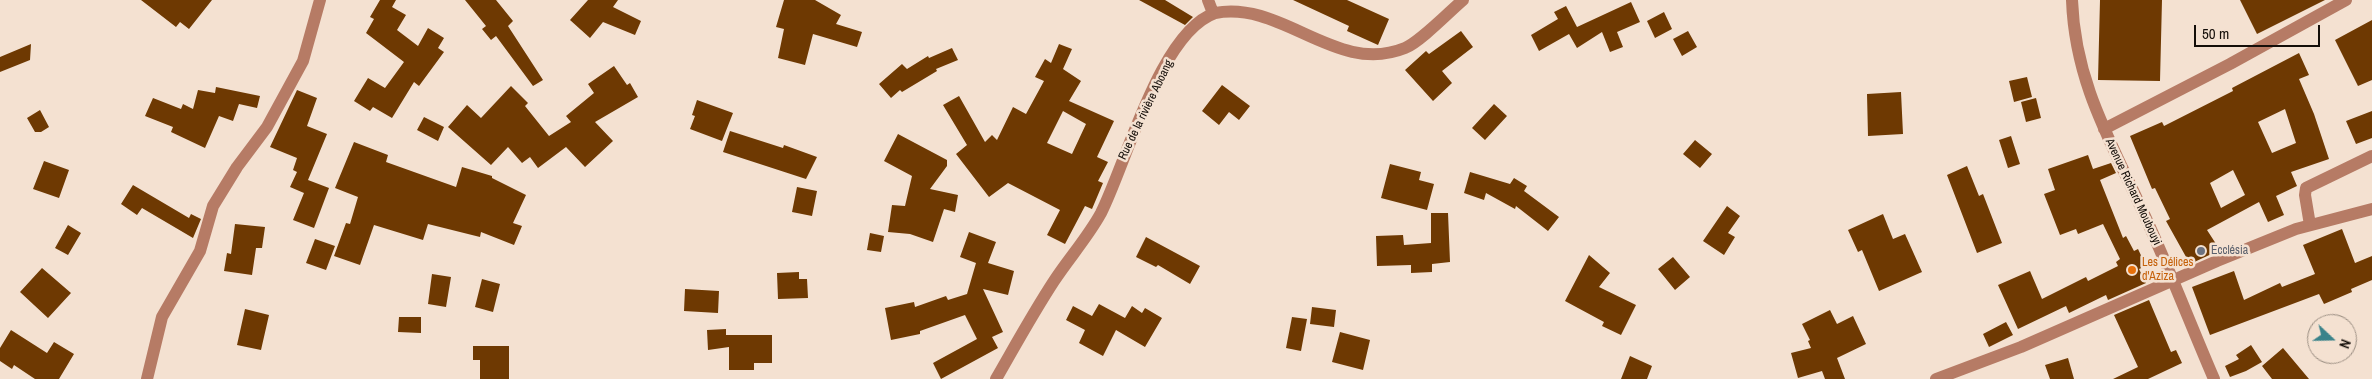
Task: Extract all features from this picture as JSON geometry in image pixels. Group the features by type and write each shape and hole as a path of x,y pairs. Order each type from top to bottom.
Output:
{"street":[{"path":"147,379 162,317 200,250 213,206 237,167 267,127 303,61 320,0"},
{"path":"1208,0 1213,14"},
{"name":"Rue de la rivière Aboang","path":"996,379 1040,303 1101,212 1134,129 1173,53 1198,24 1213,14 1232,8 1252,9 1278,17 1350,51 1372,55 1391,53 1407,48 1463,0"},
{"name":"Avenue Richard Moubouyi","path":"2072,0 2073,23 2081,69 2104,129 2146,218 2214,379"},
{"path":"2104,129 2230,64 2346,0"},
{"path":"2310,225 2304,195 2306,188 2372,156"},
{"path":"1936,379 2022,347 2217,261 2310,225 2372,208"}],"building":[{"path":"141,0 212,0 189,29 180,22 176,27"},
{"path":"380,0 396,0 392,7 406,15 397,30 418,46 428,28 444,38 438,48 444,52 419,86 414,82 392,118 373,107 370,111 354,101 368,78 385,88 404,62 366,33 374,19 370,17"},
{"path":"465,0 496,0 513,21 508,26 543,80 533,86 496,36 491,40 482,29 486,26"},
{"path":"588,0 618,0 613,7 641,21 635,35 603,22 590,38 570,20"},
{"path":"784,0 815,0 841,15 836,24 862,32 857,47 813,34 805,65 778,58 784,29 776,27"},
{"path":"1139,0 1165,0 1193,17 1185,25"},
{"path":"1293,0 1347,0 1389,19 1378,45 1347,31 1349,26"},
{"path":"2100,0 2162,0 2160,81 2098,80"},
{"path":"2240,0 2325,0 2257,34"},
{"path":"1631,2 1640,22 1617,32 1623,47 1610,52 1602,32 1577,48 1569,34 1539,51 1531,35 1558,19 1554,12 1566,6 1577,27"},
{"path":"1664,12 1672,29 1655,38 1647,21"},
{"path":"2372,20 2372,80 2358,86 2335,40"},
{"path":"1461,31 1473,47 1442,71 1452,83 1433,101 1405,70 1426,51 1429,54"},
{"path":"1688,31 1697,47 1682,56 1673,39"},
{"path":"31,44 30,60 0,72 0,57"},
{"path":"1059,44 1072,49 1063,69 1081,81 1069,101 1114,121 1097,157 1108,162 1098,181 1103,183 1092,209 1085,206 1065,244 1047,235 1060,210 1008,183 989,197 956,154 967,145 943,105 959,96 985,142 992,135 997,140 1013,107 1026,114 1044,81 1035,77 1045,59 1051,63","holes":["1063,111 1086,124 1072,154 1047,143"]},
{"path":"952,48 958,60 936,69 937,71 902,92 900,90 891,98 879,84 902,64 907,69 928,56 929,58"},
{"path":"2299,53 2309,75 2299,79 2314,114 2329,159 2291,172 2297,186 2276,196 2284,215 2268,222 2259,202 2207,230 2220,250 2190,264 2166,221 2170,219 2155,188 2152,189 2130,136 2162,122 2164,126 2233,91 2232,88","holes":["2285,109 2296,143 2272,153 2258,122","2233,170 2245,195 2221,208 2210,183"]},
{"path":"614,66 627,85 630,83 638,97 595,122 613,141 585,167 566,147 538,168 530,157 522,163 508,147 491,165 448,127 467,105 481,118 511,86 528,103 525,106 549,136 571,122 566,116 594,93 588,84"},
{"path":"2027,77 2032,97 2014,102 2009,81"},
{"path":"1222,85 1250,106 1239,120 1229,112 1219,125 1202,111"},
{"path":"216,87 260,96 257,108 239,104 233,121 219,116 205,148 171,132 173,127 145,116 153,98 181,109 183,104 193,109 198,90 215,93"},
{"path":"297,90 317,98 307,126 327,134 308,180 329,188 314,228 293,220 304,193 290,187 297,172 293,170 297,158 270,147"},
{"path":"1901,92 1903,134 1868,136 1867,94"},
{"path":"2036,98 2041,118 2026,122 2021,102"},
{"path":"697,100 733,113 722,141 690,129 695,116 692,115"},
{"path":"1494,104 1507,116 1485,140 1472,128"},
{"path":"40,110 49,127 41,132 35,132 27,118"},
{"path":"2372,111 2372,138 2356,144 2346,121"},
{"path":"424,117 444,127 438,141 417,130"},
{"path":"730,131 783,148 784,145 817,157 806,179 723,152"},
{"path":"898,134 947,160 947,166 930,189 958,195 955,212 944,209 933,242 910,234 888,232 892,205 905,206 912,176 884,161"},
{"path":"2011,136 2020,164 2008,168 1999,140"},
{"path":"1695,140 1712,154 1700,168 1683,154"},
{"path":"354,142 388,155 386,162 456,187 462,167 492,176 492,178 526,195 513,223 522,226 514,245 481,232 480,237 428,224 423,240 374,225 360,265 334,256 346,223 350,224 358,197 335,188"},
{"path":"2088,155 2093,169 2111,163 2116,173 2100,180 2123,238 2126,236 2134,251 2138,249 2146,266 2139,269 2146,283 2108,300 2106,295 2069,313 2066,306 2018,329 1998,285 2030,271 2042,299 2086,277 2088,281 2118,266 2116,262 2120,259 2103,224 2078,234 2076,229 2060,235 2044,194 2055,190 2048,169"},
{"path":"44,161 69,170 59,198 33,189"},
{"path":"1390,164 1421,172 1419,180 1434,184 1427,210 1381,198"},
{"path":"1967,166 1979,196 1983,194 2002,243 1977,253 1947,175"},
{"path":"1470,172 1510,184 1514,178 1527,186 1524,191 1559,217 1548,231 1516,206 1515,209 1486,193 1484,200 1464,193"},
{"path":"133,185 189,218 191,214 201,219 193,238 142,208 137,215 121,204"},
{"path":"797,187 817,191 812,216 792,212"},
{"path":"1727,206 1740,216 1728,233 1735,237 1724,255 1703,241"},
{"path":"1431,213 1448,213 1450,262 1432,264 1432,272 1411,273 1411,265 1377,266 1376,236 1403,235 1404,245 1431,243"},
{"path":"1883,214 1893,239 1905,234 1922,272 1879,291 1862,250 1858,252 1848,230"},
{"path":"235,224 265,227 262,248 256,248 252,275 224,271 227,253 231,254"},
{"path":"68,225 81,233 68,255 55,248"},
{"path":"2342,229 2355,263 2372,256 2372,280 2351,289 2352,292 2324,304 2319,294 2210,335 2192,287 2234,271 2244,300 2280,283 2282,287 2315,274 2303,245"},
{"path":"969,232 996,242 988,263 1014,271 1008,295 983,289 1003,332 992,337 998,348 941,379 933,363 977,339 965,315 920,331 920,334 891,340 885,308 914,302 915,307 946,296 948,300 967,294 976,263 960,257"},
{"path":"870,233 884,236 881,252 867,250"},
{"path":"1146,237 1200,266 1190,284 1158,265 1156,267 1136,257"},
{"path":"315,239 335,246 326,270 306,263"},
{"path":"1589,255 1610,273 1599,287 1636,305 1621,335 1602,326 1604,322 1565,301"},
{"path":"1673,257 1690,277 1675,290 1658,269"},
{"path":"42,268 71,293 48,318 20,292"},
{"path":"799,272 799,279 807,279 808,298 778,299 777,273"},
{"path":"432,274 451,277 446,307 428,304"},
{"path":"482,279 500,284 493,312 475,307"},
{"path":"685,289 719,291 718,313 684,311"},
{"path":"2149,300 2171,352 2176,350 2182,363 2148,379 2113,379 2138,367 2114,315"},
{"path":"1099,304 1125,318 1132,306 1142,313 1145,308 1162,318 1145,347 1116,330 1103,356 1079,343 1085,330 1066,320 1073,306 1092,316"},
{"path":"1312,307 1336,310 1334,327 1310,324"},
{"path":"245,309 269,315 261,350 237,345"},
{"path":"1830,310 1837,324 1853,316 1866,344 1837,358 1845,379 1825,379 1822,371 1798,378 1791,353 1811,348 1808,341 1810,340 1802,324"},
{"path":"399,317 421,317 421,333 398,332"},
{"path":"1292,317 1307,319 1301,351 1286,348"},
{"path":"2006,322 2013,335 1989,347 1983,334"},
{"path":"726,329 726,335 772,335 772,363 754,363 754,370 729,370 729,347 708,350 707,330"},
{"path":"11,330 47,353 54,342 74,354 59,379 35,379 14,365 12,369 0,361 0,348"},
{"path":"1340,332 1370,340 1363,370 1332,362"},
{"path":"2251,345 2262,362 2230,377 2225,366 2239,359 2236,355"},
{"path":"473,346 509,346 509,379 480,379 480,360 473,360"},
{"path":"2283,348 2309,379 2272,379 2262,366"},
{"path":"1630,356 1652,366 1647,379 1621,379"},
{"path":"2068,358 2074,379 2050,379 2045,365"}],"place":[{"name":"Ecclésia","path":"2201,251"},
{"name":"Les Délices d'Aziza","path":"2132,270"}]}
